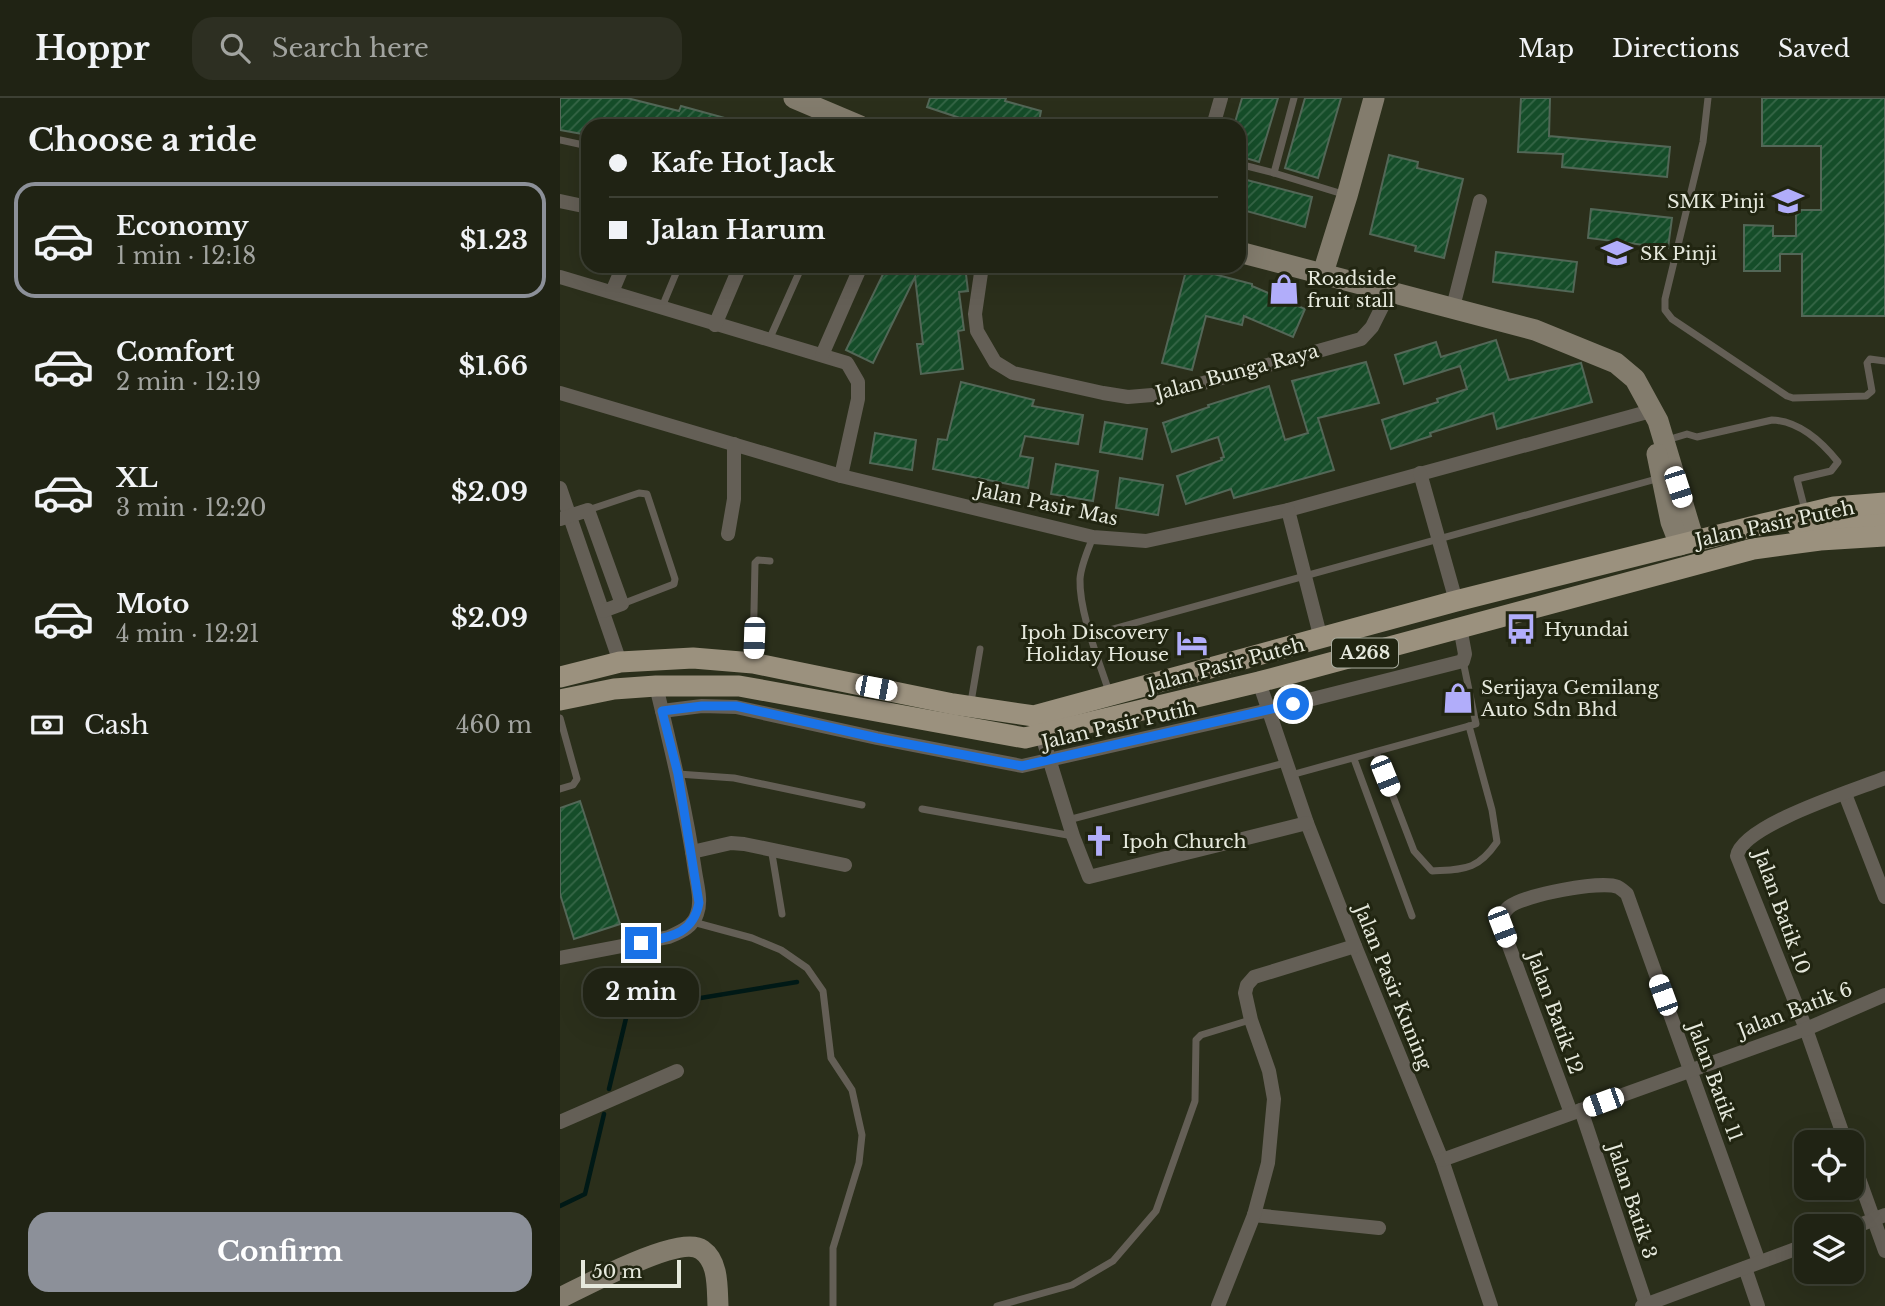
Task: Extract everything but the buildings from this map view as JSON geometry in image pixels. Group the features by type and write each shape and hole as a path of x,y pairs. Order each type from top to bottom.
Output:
{"main road":[{"path":"798,98 844,119"},
{"path":"1322,273 1374,98"},
{"path":"1246,254 1535,330 1616,363 1635,379 1658,421 1665,440 1688,551"},
{"path":"1651,411 1648,421 1671,522 1688,551"},
{"name":"Jalan Pasir Puteh","path":"560,700 614,689 739,686 1014,737 1042,736 1259,682 1460,626 1763,524 1834,507 1885,503"},
{"path":"1763,524 1773,527 1810,526 1884,533"},
{"name":"Jalan Pasir Puteh","path":"560,677 620,662 693,658 753,663 962,705 1034,716 1456,601 1688,551 1753,549 1884,533"},
{"path":"962,705 966,715 1033,726 1042,736"},
{"path":"560,1298 649,1257 692,1246 703,1250 711,1260 717,1274 718,1306"}],"street":[{"path":"1215,119 1221,98"},
{"path":"560,201 581,206"},
{"path":"1453,307 1480,201"},
{"path":"612,292 620,273"},
{"path":"715,325 737,273"},
{"path":"822,355 858,273"},
{"name":"Jalan Bunga Raya","path":"981,273 975,314 977,331 995,362 1013,373 1129,397 1164,394 1361,339 1372,327 1390,292"},
{"path":"560,277 848,363 858,382 858,399 841,476"},
{"name":"Jalan Pasir Mas","path":"560,393 841,476 1093,537 1146,541 1288,510 1651,411"},
{"path":"728,534 734,499 734,444"},
{"path":"1420,473 1456,601"},
{"path":"560,488 565,518 603,611 620,662"},
{"path":"565,518 588,510 622,604 603,611"},
{"path":"1288,510 1321,639"},
{"path":"1460,626 1465,654 1463,661"},
{"name":"Jalan Pasir Putih","path":"662,711 702,706 736,706 877,738 1022,766 1269,710 1463,661"},
{"name":"Jalan Pasir Kuning","path":"1259,682 1307,823 1442,1160 1491,1306"},
{"path":"560,958 668,937 684,930 693,922 699,903 692,852 678,774 656,686"},
{"path":"877,738 881,712"},
{"path":"1042,736 1073,836 1089,877 1307,823"},
{"name":"Jalan Batik 10","path":"1841,1130 1737,856 1738,849 1749,836 1787,816 1885,778"},
{"path":"1846,794 1885,897"},
{"path":"692,852 732,843 770,848 845,865"},
{"name":"Jalan Batik 11","path":"1502,927 1504,913 1511,905 1527,899 1597,885 1619,887 1627,894 1759,1262"},
{"name":"Jalan Batik 12","path":"1502,927 1576,1112"},
{"path":"1218,1306 1254,1215 1268,1163 1273,1099 1269,1071 1251,1020 1245,993 1247,985 1254,977 1355,946"},
{"name":"Jalan Batik 6","path":"1442,1160 1805,1029 1885,995"},
{"path":"560,1122 677,1071"},
{"name":"Jalan Batik 3","path":"1576,1112 1644,1305"},
{"path":"1864,1185 1879,1218 1885,1251"},
{"path":"1254,1215 1379,1228"},
{"path":"1644,1305 1794,1249"},
{"path":"1745,1268 1758,1306"}],"lane":[{"path":"1274,173 1294,98"},
{"path":"1708,98 1703,142 1665,299 1665,310 1672,319 1793,398 1866,396 1872,391 1867,363 1870,359 1885,361"},
{"path":"560,140 581,144"},
{"path":"1246,166 1347,196"},
{"path":"662,307 677,273"},
{"path":"768,341 799,273"},
{"path":"1665,440 1688,434 1697,437 1772,420 1784,420 1813,436 1838,462 1831,471 1797,479 1806,514"},
{"path":"1091,635 1660,478"},
{"path":"588,510 639,493 647,494 676,579 674,584 622,604"},
{"path":"1093,537 1080,578 1081,592 1110,696"},
{"path":"753,663 755,563 758,560 770,561"},
{"path":"962,705 980,649"},
{"path":"1068,820 1288,769 1353,759 1469,726 1476,723 1463,661"},
{"path":"560,718 577,779 573,785 560,789"},
{"path":"1376,752 1414,851 1432,871 1467,869 1485,859 1497,842 1492,810 1469,726"},
{"path":"1353,759 1412,916"},
{"path":"678,774 734,778 862,805"},
{"path":"922,809 1073,836"},
{"path":"770,848 782,914"},
{"path":"693,922 752,938 781,950 807,968 823,991 831,1058 852,1090 862,1135 859,1163 833,1248 833,1306"},
{"path":"997,1306 1072,1285 1113,1261 1156,1212 1195,1101 1196,1040 1201,1035 1251,1020"}],"waterway":[{"path":"609,1089 628,1010 797,982"},
{"path":"560,1206 585,1194 604,1114"}],"place":[{"name":"SMK Pinji","path":"1788,201"},
{"name":"SK Pinji","path":"1617,253"},
{"name":"Roadside fruit stall","path":"1284,289"},
{"name":"Hyundai","path":"1521,629"},
{"name":"Ipoh Discovery Holiday House","path":"1192,643"},
{"name":"Serijaya Gemilang Auto Sdn Bhd","path":"1458,698"},
{"name":"Ipoh Church","path":"1099,841"}],"route":[{"path":"641,943 684,930 693,922 699,903 678,774 662,711 702,706 736,706 877,738 1022,766 1293,704"}]}
